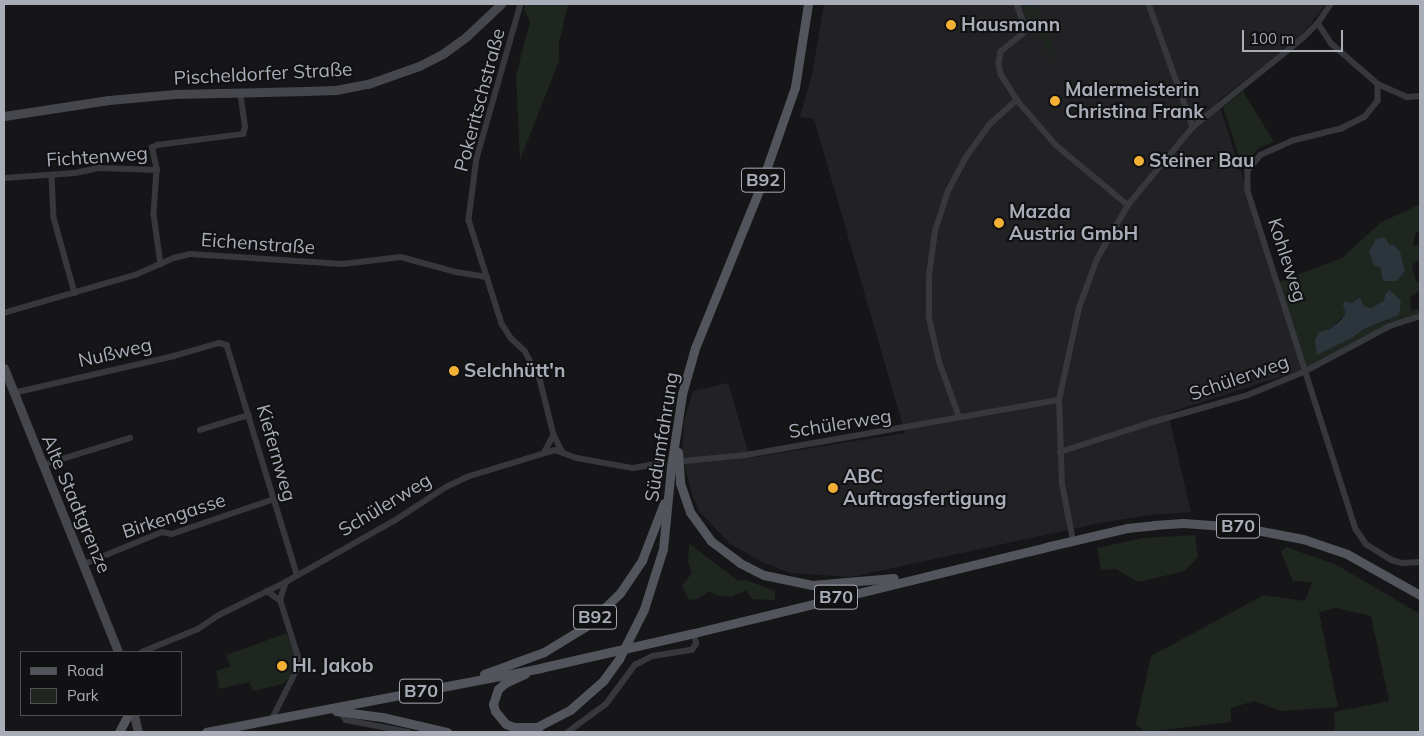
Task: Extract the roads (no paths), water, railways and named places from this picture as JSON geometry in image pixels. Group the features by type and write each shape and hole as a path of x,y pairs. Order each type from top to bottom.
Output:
{"main road":[{"name":"Pischeldorfer Straße","path":"4,116 109,100 175,94 336,90 394,76 444,53 467,36 502,4"},
{"name":"Südumfahrung","path":"524,732 539,727 570,710 603,681 619,659 644,609 663,549 682,394 695,348 759,190 795,87 808,4"},
{"name":"Alte Stadtgrenze","path":"4,368 118,651"},
{"name":"B92","path":"679,416 678,466 680,483 687,505 711,541 740,563 764,575 812,585 922,576"},
{"name":"B92","path":"459,682 544,652 585,627 620,593 642,560 669,488"},
{"name":"B70","path":"206,732 540,668 694,633 922,576 1127,528 1183,523 1240,526 1303,539 1347,554 1420,594"},
{"name":"Südumfahrung","path":"539,727 514,728 506,724 495,712 493,704 498,689 505,683 540,668"},
{"path":"323,710 382,717 448,732"},
{"path":"119,732 127,716"},
{"path":"134,716 138,732"}],"street":[{"name":"Pokeritschstraße","path":"521,4 478,158 469,220 502,324 511,338 525,351 538,373 554,435 562,451"},
{"path":"1017,4 1025,26 1023,34 1001,52 999,63 1001,74 1017,100 1061,150 1128,205"},
{"path":"1148,4 1193,127"},
{"path":"1073,540 1062,484 1059,400 1071,336 1089,279 1109,237 1128,205 1193,127 1294,45 1318,23 1331,4"},
{"path":"1318,23 1331,43 1378,84 1407,97 1420,96"},
{"name":"Kohleweg","path":"1378,84 1378,101 1365,117 1342,129 1292,141 1270,150 1255,160 1247,176 1248,191 1352,518 1360,537 1374,551 1392,560 1402,563 1420,562"},
{"name":"Fichtenweg","path":"4,178 52,176 100,168 157,170 152,148 157,145 243,134 245,127 240,92"},
{"path":"958,417 938,362 929,318 929,276 935,231 948,191 966,157 990,124 1017,100"},
{"path":"157,170 154,214 161,265"},
{"path":"52,176 54,218 75,292"},
{"name":"Eichenstraße","path":"4,313 161,265 190,254 343,264 401,257 456,272 487,277"},
{"name":"Schülerweg","path":"1060,452 1158,420 1248,395 1306,371 1390,326 1420,316"},
{"name":"Nußweg","path":"13,393 223,343"},
{"name":"Kiefernweg","path":"223,343 229,349 296,574"},
{"name":"Schülerweg","path":"684,461 746,454 1059,400"},
{"path":"200,430 249,415"},
{"path":"545,452 554,435"},
{"path":"43,465 130,438"},
{"name":"Schülerweg","path":"144,651 198,629 219,615 286,582 296,574 394,521 446,487 467,477 545,452 562,451 577,458 632,468 660,463"},
{"name":"Birkengasse","path":"84,564 162,532 172,534 274,499"},
{"path":"271,721 300,663 280,600 286,582"},
{"path":"267,591 280,600"},
{"path":"568,732 606,704 635,665 653,656 692,650 696,644 694,633"},
{"path":"341,712 346,720 409,732"}],"place":[{"name":"Hausmann","path":"951,25"},
{"name":"Malermeisterin Christina Frank","path":"1055,101"},
{"name":"Steiner Bau","path":"1139,161"},
{"name":"Mazda Austria GmbH","path":"999,223"},
{"name":"Selchhütt'n","path":"454,371"},
{"name":"ABC Auftragsfertigung","path":"833,488"},
{"name":"Hl. Jakob","path":"282,666"}]}
